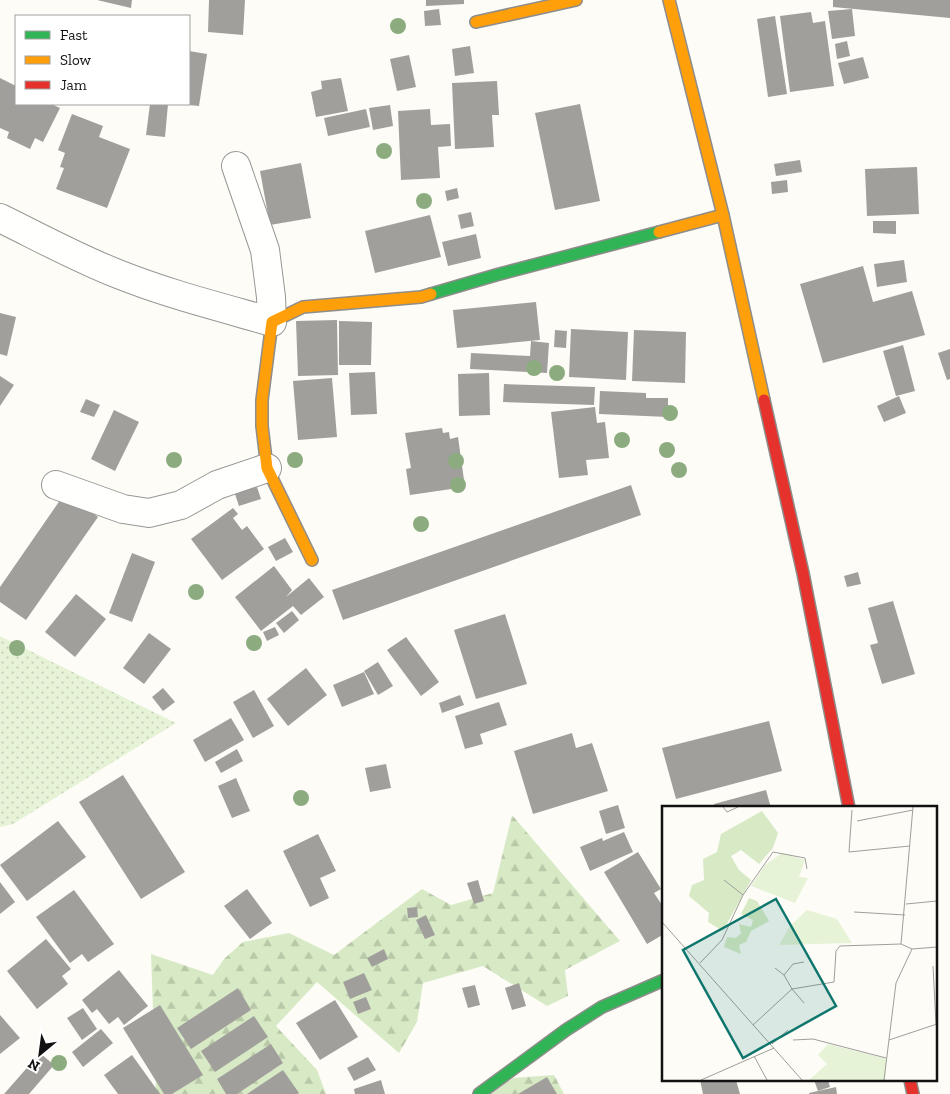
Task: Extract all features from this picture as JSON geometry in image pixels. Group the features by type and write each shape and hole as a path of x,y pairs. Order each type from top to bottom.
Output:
{"street":[{"path":"476,22 576,0"},
{"path":"669,0 723,215 803,573 849,806"},
{"path":"236,166 265,250 271,296 272,322 262,394 262,426 268,454 266,468 312,560"},
{"path":"0,218 77,256 119,274 180,295 272,322 303,307 422,297 496,275 723,215"},
{"path":"56,485 123,509 149,513 181,505 218,485 266,468"},
{"path":"479,1094 566,1030 602,1007 662,981"}],"green space":[{"path":"0,636 176,723 13,824 0,827"},
{"path":"512,815 620,941 565,970 568,996 547,1006 483,966 423,983 417,1022 399,1053 317,982 276,1026 317,1070 326,1094 156,1094 151,954 213,975 224,959 243,942 289,933 334,955 422,889 451,905 493,893"},
{"path":"554,1075 564,1094 491,1094 513,1078"}],"building":[{"path":"97,0 132,0 131,8"},
{"path":"209,0 245,0 243,35 208,32"},
{"path":"426,0 464,0 464,4 426,6"},
{"path":"833,0 950,0 950,18 833,7"},
{"path":"439,9 441,25 425,26 424,11"},
{"path":"852,9 855,36 832,39 828,11"},
{"path":"811,12 813,23 825,21 834,86 790,92 780,16"},
{"path":"775,16 787,94 768,97 757,19"},
{"path":"847,41 850,56 837,59 835,44"},
{"path":"470,46 474,73 455,76 452,49"},
{"path":"190,51 207,54 199,106 189,105"},
{"path":"409,55 416,87 397,91 390,59"},
{"path":"863,57 869,78 844,84 838,63"},
{"path":"0,78 15,86 15,105 53,105 60,108 43,142 35,138 30,149 7,138 9,132 0,128"},
{"path":"341,78 348,111 316,117 311,92 322,89 321,81"},
{"path":"497,81 499,115 492,115 494,147 455,149 452,83"},
{"path":"580,104 600,201 555,210 535,113"},
{"path":"150,105 168,105 165,137 146,135"},
{"path":"390,105 393,126 373,130 369,108"},
{"path":"366,109 370,127 328,136 324,118"},
{"path":"430,109 431,125 450,124 451,146 438,147 440,178 401,180 398,111"},
{"path":"72,114 103,126 99,137 130,149 107,208 56,189 64,168 60,167 65,153 58,150"},
{"path":"800,160 802,172 776,176 774,164"},
{"path":"301,163 311,218 270,225 260,171"},
{"path":"917,167 919,214 867,216 865,169"},
{"path":"787,180 788,192 772,194 771,182"},
{"path":"457,188 459,198 447,201 445,191"},
{"path":"471,212 474,226 461,229 458,215"},
{"path":"430,215 441,257 375,273 365,231"},
{"path":"873,221 896,221 896,234 873,233"},
{"path":"476,234 481,258 448,266 442,242"},
{"path":"904,260 907,282 877,287 874,264"},
{"path":"863,266 873,302 912,291 925,335 823,363 800,284"},
{"path":"536,302 540,340 457,348 453,310"},
{"path":"0,313 16,317 7,356 0,354"},
{"path":"337,320 338,375 298,376 296,321"},
{"path":"339,321 372,322 371,365 339,365"},
{"path":"571,329 628,332 626,380 569,377"},
{"path":"555,330 567,331 566,348 554,347"},
{"path":"634,330 686,332 685,383 632,381"},
{"path":"531,341 549,343 547,373 470,369 471,353 530,356"},
{"path":"903,345 915,391 896,396 883,351"},
{"path":"950,349 950,379 947,380 938,353"},
{"path":"375,372 377,414 351,415 349,373"},
{"path":"489,373 490,415 459,416 458,374"},
{"path":"0,376 14,385 0,406"},
{"path":"332,378 337,437 298,440 293,381"},
{"path":"504,384 595,387 594,405 503,402"},
{"path":"600,391 646,393 646,398 668,398 668,417 599,414"},
{"path":"899,396 906,413 884,422 877,406"},
{"path":"86,399 100,405 94,417 80,412"},
{"path":"595,407 597,423 605,422 609,458 586,460 588,475 559,478 551,412"},
{"path":"114,410 139,422 115,471 91,459"},
{"path":"442,428 443,433 449,432 450,439 458,437 465,487 410,495 406,469 411,468 405,433"},
{"path":"255,481 261,499 239,506 233,488"},
{"path":"631,485 641,515 343,620 332,590"},
{"path":"65,493 98,517 26,620 0,602 0,587"},
{"path":"233,508 238,514 233,518 242,530 247,526 264,549 222,580 191,539"},
{"path":"285,538 293,552 276,561 268,547"},
{"path":"132,553 155,562 132,622 109,613"},
{"path":"274,566 292,590 286,597 309,578 324,597 301,615 293,606 261,631 235,597"},
{"path":"858,572 861,584 847,587 844,576"},
{"path":"76,594 106,619 75,657 45,632"},
{"path":"893,601 915,674 882,684 870,645 878,643 868,608"},
{"path":"292,611 299,620 284,633 276,623"},
{"path":"505,614 527,684 476,699 454,630"},
{"path":"275,627 279,635 267,641 263,632"},
{"path":"149,633 171,649 144,684 123,668"},
{"path":"406,637 439,682 421,696 387,650"},
{"path":"378,662 393,686 378,695 364,671"},
{"path":"306,668 327,695 288,726 267,699"},
{"path":"364,672 374,694 342,707 333,685"},
{"path":"163,688 175,702 163,711 152,697"},
{"path":"254,690 274,726 253,738 233,702"},
{"path":"460,695 464,705 442,713 439,703"},
{"path":"499,702 507,725 480,734 483,744 465,749 455,716"},
{"path":"231,718 244,740 205,762 193,740"},
{"path":"769,721 782,771 676,799 662,748"},
{"path":"572,733 576,748 592,743 608,791 533,814 514,751"},
{"path":"237,749 243,761 221,773 215,762"},
{"path":"386,764 391,788 370,792 365,768"},
{"path":"123,775 185,872 141,899 79,802"},
{"path":"236,778 250,811 232,818 218,786"},
{"path":"766,790 770,806 714,806 714,804"},
{"path":"618,805 625,828 606,834 599,811"},
{"path":"58,821 86,857 27,901 0,865"},
{"path":"624,832 633,852 590,871 580,847 602,838 603,841"},
{"path":"318,834 336,871 320,878 329,898 310,907 283,851"},
{"path":"638,852 661,889 654,893 662,905 662,935 647,944 604,872"},
{"path":"478,880 484,901 474,904 467,883"},
{"path":"0,882 15,902 0,914"},
{"path":"247,889 272,923 250,939 224,906"},
{"path":"74,890 114,944 88,962 82,954 70,963 36,917"},
{"path":"417,907 418,917 408,918 407,908"},
{"path":"426,915 435,935 425,939 416,920"},
{"path":"46,939 71,969 62,976 68,984 37,1009 7,971"},
{"path":"384,949 388,959 372,967 367,958"},
{"path":"119,970 148,1006 124,1025 118,1017 109,1024 97,1009 92,1013 82,1000"},
{"path":"364,973 372,990 350,999 343,982"},
{"path":"519,983 526,1006 512,1010 505,988"},
{"path":"475,985 480,1005 468,1008 462,988"},
{"path":"238,988 251,1010 191,1049 177,1028"},
{"path":"366,997 371,1009 358,1014 353,1002"},
{"path":"335,1000 358,1037 320,1060 296,1023"},
{"path":"160,1005 203,1075 172,1094 164,1094 123,1028"},
{"path":"83,1008 97,1029 82,1040 67,1018"},
{"path":"0,1015 20,1038 0,1054"},
{"path":"254,1016 268,1037 215,1072 201,1051"},
{"path":"101,1029 113,1043 83,1067 72,1052"},
{"path":"271,1044 283,1063 237,1094 226,1094 217,1079"},
{"path":"40,1053 54,1065 29,1094 4,1094"},
{"path":"132,1055 160,1094 118,1094 104,1075"},
{"path":"368,1057 376,1070 354,1081 347,1068"},
{"path":"283,1070 299,1093 247,1094"},
{"path":"547,1077 557,1094 518,1094"},
{"path":"381,1080 385,1094 355,1094 354,1089"},
{"path":"700,1082 737,1082 740,1094 703,1094"},
{"path":"815,1082 829,1082 830,1087 818,1091"},
{"path":"836,1087 837,1094 809,1094 809,1093"}],"traffic: fast":[{"path":"431,294 659,232"},
{"path":"479,1094 566,1030 602,1007 662,981"}],"traffic: slow":[{"path":"476,22 576,0"},
{"path":"669,0 723,215 764,400"},
{"path":"659,232 723,215"},
{"path":"312,560 267,468 262,426 262,400 272,322 303,307 421,297 431,294"}],"traffic: jam":[{"path":"764,400 803,573 849,806"},
{"path":"910,1082 913,1094"}]}
